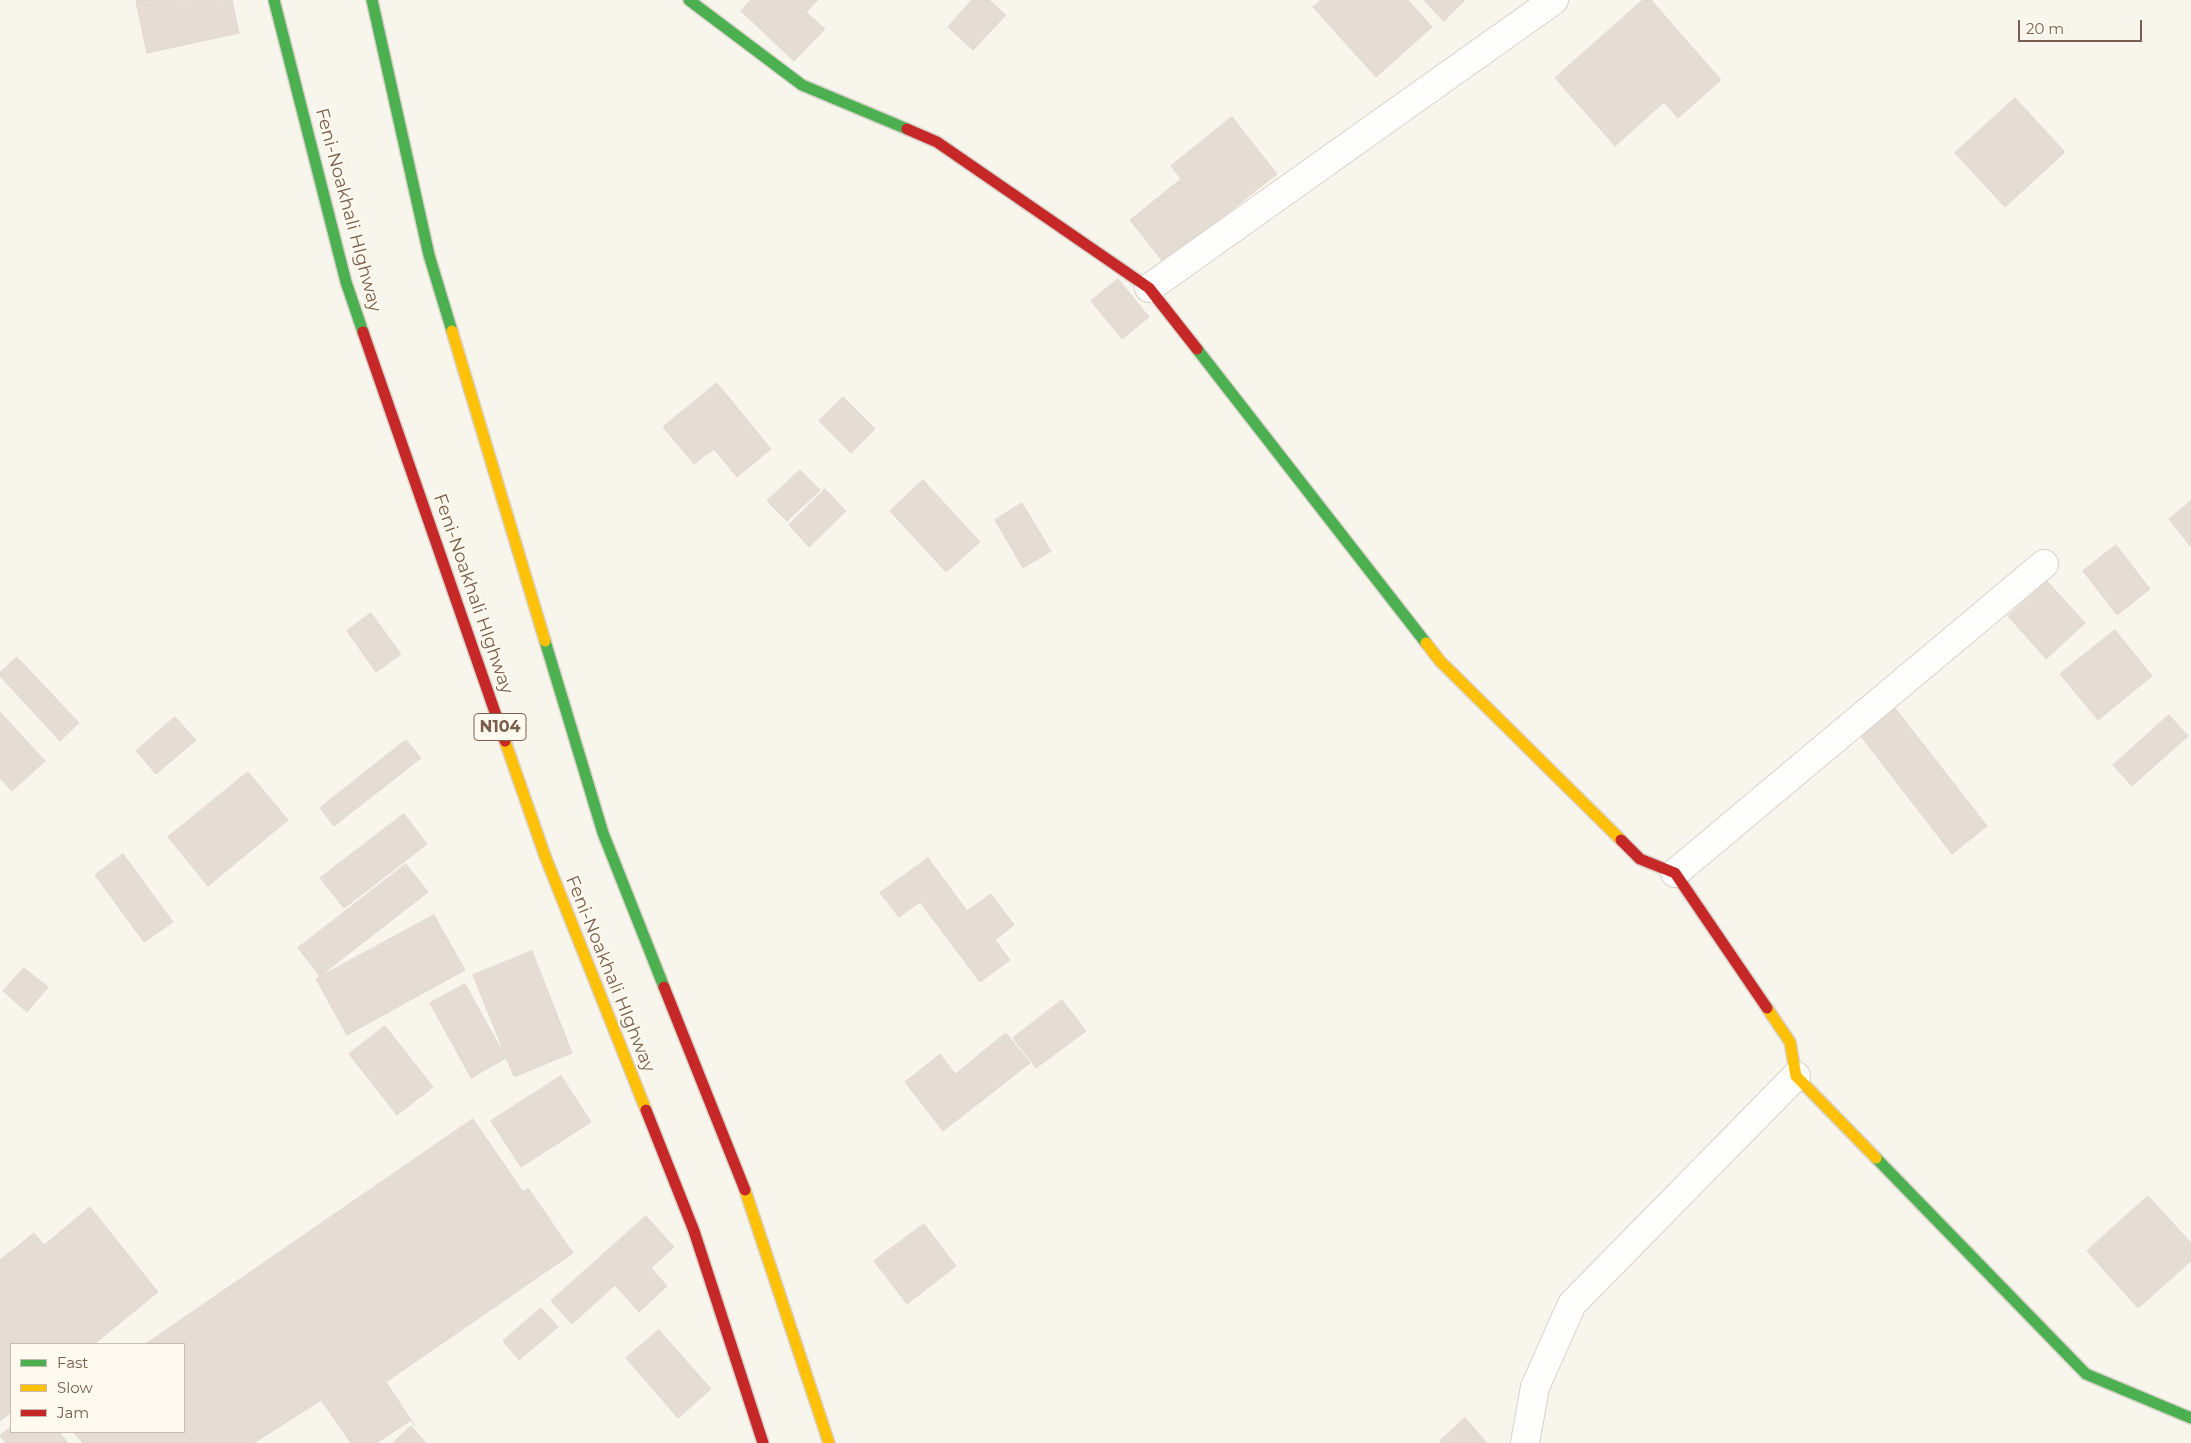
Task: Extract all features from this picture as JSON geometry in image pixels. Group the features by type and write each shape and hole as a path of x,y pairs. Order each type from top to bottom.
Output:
{"main road":[{"name":"Feni-Noakhali HIghway","path":"274,0 346,282 545,856 694,1231 763,1443"},
{"path":"372,0 429,254 603,833 753,1209 829,1443"},
{"path":"689,0 802,85 937,142 1149,288 1440,662 1640,859 1675,874 1790,1042 1796,1076 2086,1374 2191,1418"}],"street":[{"path":"1149,288 1554,0"},
{"path":"1675,874 2044,564"},
{"path":"1525,1443 1535,1387 1572,1304 1796,1076"}],"building":[{"path":"232,0 239,33 147,53 136,1"},
{"path":"751,0 818,0 806,12 825,29 794,61 741,11"},
{"path":"972,0 989,0 1006,15 973,50 948,27"},
{"path":"1321,0 1408,0 1432,27 1376,77 1313,7"},
{"path":"1424,0 1465,0 1444,21"},
{"path":"1643,0 1651,0 1721,80 1678,118 1664,102 1615,146 1555,78"},
{"path":"2015,98 2065,152 2005,207 1955,153"},
{"path":"1232,117 1277,174 1164,263 1130,220 1181,179 1171,166"},
{"path":"1118,279 1149,317 1122,339 1091,301"},
{"path":"717,383 771,449 737,477 714,449 694,464 663,427"},
{"path":"843,397 875,429 851,453 819,421"},
{"path":"800,470 820,490 787,521 767,501"},
{"path":"923,480 980,542 946,572 890,511"},
{"path":"825,489 846,511 809,547 789,525"},
{"path":"2191,501 2191,547 2169,519"},
{"path":"1022,503 1051,551 1023,568 995,520"},
{"path":"2116,545 2150,589 2117,615 2083,571"},
{"path":"2047,581 2085,623 2046,659 2008,616"},
{"path":"371,613 401,654 376,672 347,631"},
{"path":"2115,630 2152,676 2098,720 2060,674"},
{"path":"17,657 79,723 60,741 0,676 0,673"},
{"path":"1895,708 1987,826 1952,854 1860,735"},
{"path":"0,712 45,761 12,791 0,778"},
{"path":"2169,715 2188,736 2132,786 2113,765"},
{"path":"175,717 196,740 156,774 136,751"},
{"path":"406,740 421,758 334,826 320,808"},
{"path":"248,772 288,820 208,886 168,837"},
{"path":"404,814 427,844 344,908 320,878"},
{"path":"123,854 173,922 144,942 95,875"},
{"path":"928,858 967,911 991,894 1014,925 995,940 1010,960 980,982 920,902 899,917 880,893"},
{"path":"406,864 428,892 320,976 298,948"},
{"path":"434,915 465,970 347,1035 316,979"},
{"path":"532,951 572,1053 514,1077 473,975"},
{"path":"24,968 48,987 27,1012 3,991"},
{"path":"465,984 506,1058 471,1078 430,1003"},
{"path":"1062,1000 1086,1031 1036,1068 1013,1038"},
{"path":"385,1026 433,1087 397,1115 349,1054"},
{"path":"1006,1033 1030,1063 943,1131 905,1082 940,1054 955,1074"},
{"path":"561,1076 591,1122 521,1167 491,1121"},
{"path":"473,1119 523,1192 528,1188 573,1253 386,1382 415,1426 411,1420 377,1443 351,1443 321,1400 254,1443 83,1443 74,1433 185,1433 185,1343 147,1343"},
{"path":"2148,1196 2191,1243 2191,1261 2138,1308 2087,1251"},
{"path":"90,1207 158,1292 95,1343 10,1343 10,1413 0,1421 0,1260 34,1233 44,1245"},
{"path":"646,1216 674,1247 651,1268 667,1286 639,1312 615,1285 572,1324 551,1301"},
{"path":"924,1224 956,1266 907,1304 874,1261"},
{"path":"541,1308 558,1327 519,1360 503,1341"},
{"path":"659,1330 711,1389 678,1418 626,1358"},
{"path":"1465,1418 1487,1443 1442,1443 1440,1441"},
{"path":"411,1426 426,1443 393,1443"},
{"path":"10,1428 10,1433 60,1433 68,1443 6,1443 0,1436"}],"traffic: fast":[{"path":"274,0 346,282 363,332"},
{"path":"372,0 429,255 452,331"},
{"path":"689,0 802,85 907,129"},
{"path":"1197,349 1426,643"},
{"path":"545,641 603,833 664,987"},
{"path":"1876,1158 2086,1374 2191,1418"}],"traffic: slow":[{"path":"452,331 545,641"},
{"path":"1426,643 1440,661 1621,840"},
{"path":"505,741 545,856 646,1110"},
{"path":"1767,1008 1790,1042 1796,1076 1876,1158"},
{"path":"745,1190 829,1443"}],"traffic: jam":[{"path":"907,129 937,142 1149,288 1197,349"},
{"path":"363,332 505,741"},
{"path":"1621,840 1640,859 1675,873 1767,1008"},
{"path":"664,987 745,1190"},
{"path":"646,1110 694,1231 763,1443"}]}
